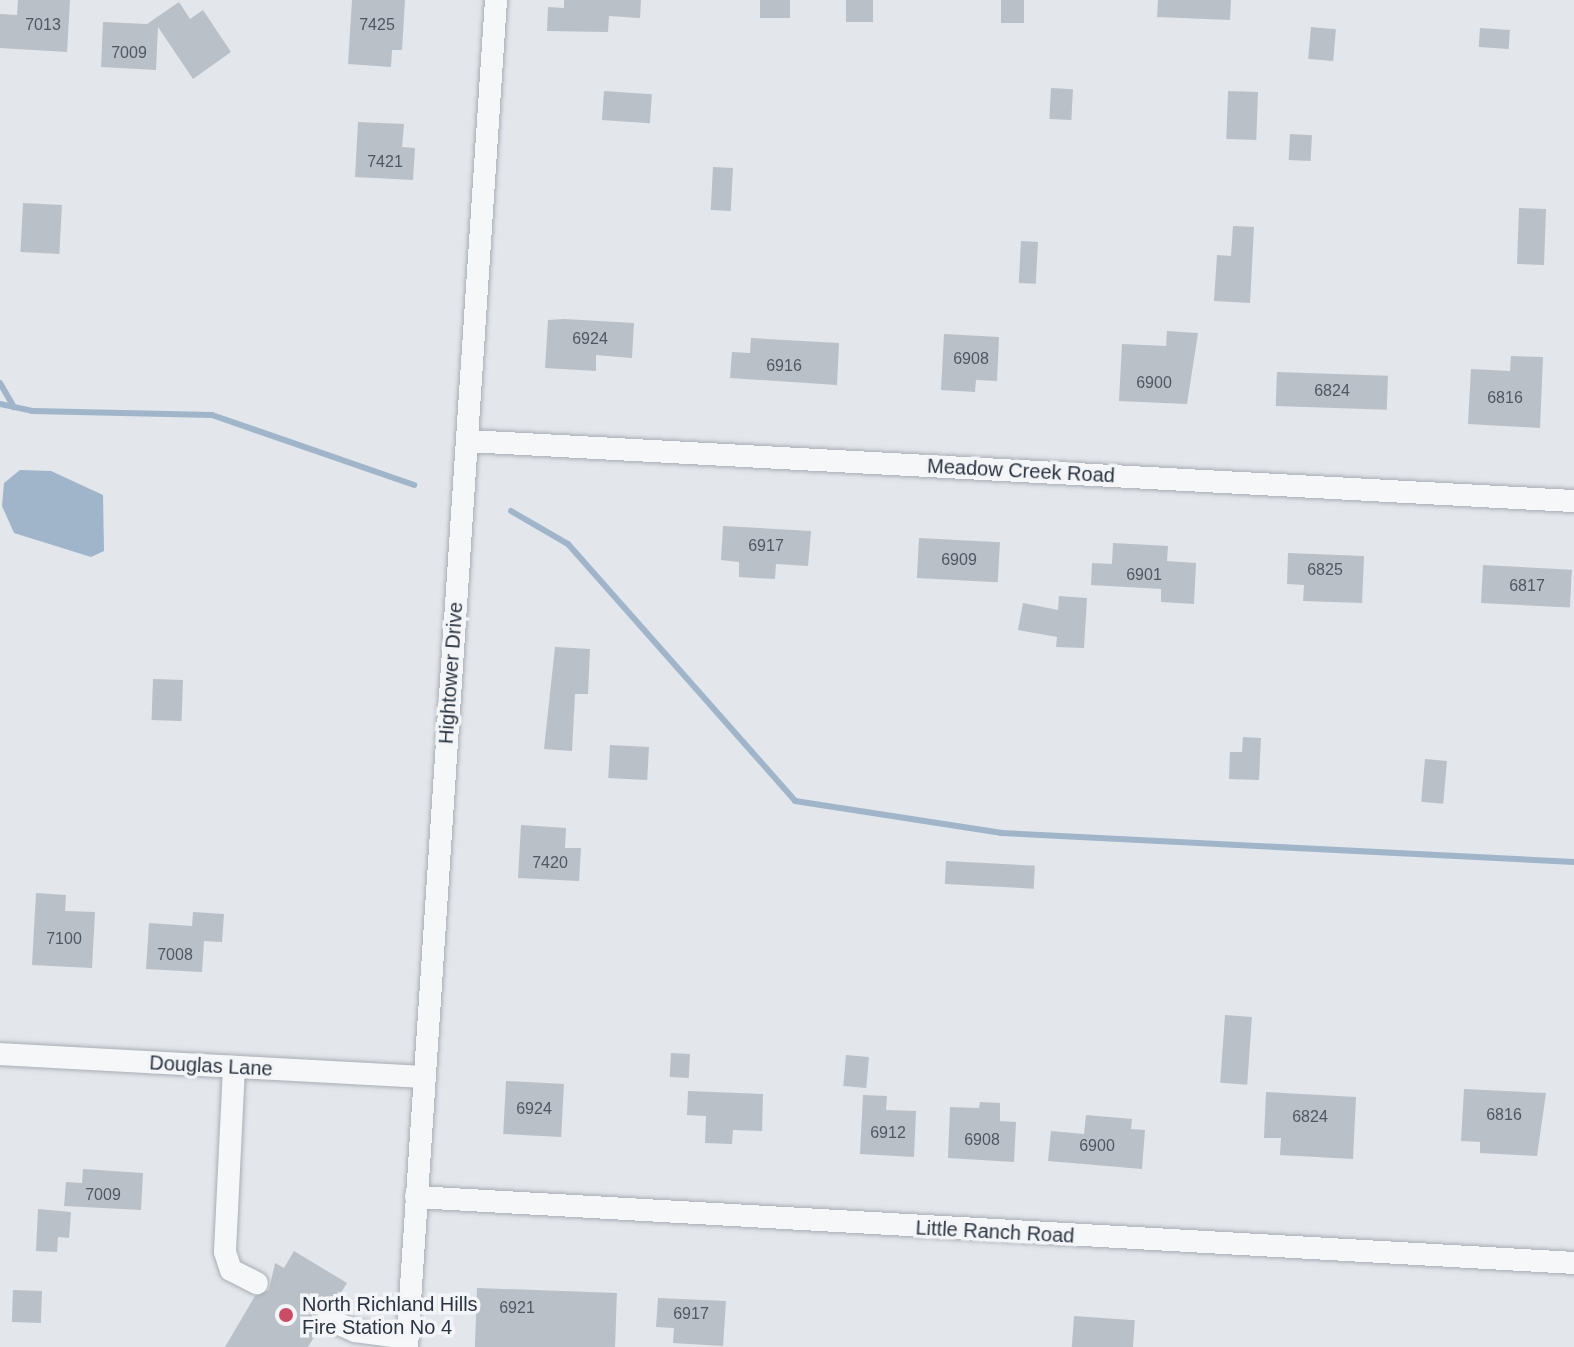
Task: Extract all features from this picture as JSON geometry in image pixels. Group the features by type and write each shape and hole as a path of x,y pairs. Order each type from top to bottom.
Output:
{"street":[{"name":"Hightower Drive","path":"407,1342 422,1077 496,0"},
{"name":"Meadow Creek Road","path":"468,441 1574,501"},
{"name":"Douglas Lane","path":"0,1054 422,1077"},
{"path":"234,1067 225,1252 231,1270 257,1283"},
{"name":"Little Ranch Road","path":"416,1197 1574,1263"},
{"path":"328,1319 355,1331 407,1342"}],"water":[{"path":"20,470 51,471 103,495 104,551 91,557 14,533 2,506 4,483"}],"building":[{"path":"18,0 70,0 67,52 0,48 0,14 17,15"},
{"path":"352,0 405,0 402,50 392,50 391,67 348,64"},
{"path":"564,0 641,0 640,18 609,16 608,32 547,31 548,7 564,8"},
{"path":"760,0 790,0 790,18 760,18"},
{"path":"846,0 873,0 873,22 846,22"},
{"path":"1001,0 1024,0 1024,23 1001,23"},
{"path":"1158,0 1231,0 1230,20 1157,17"},
{"path":"179,2 190,19 203,10 231,52 193,79 158,27 156,70 101,67 103,22 147,24"},
{"path":"1311,27 1336,29 1333,61 1308,59"},
{"path":"1480,28 1510,30 1509,49 1479,47"},
{"path":"1051,88 1073,89 1071,120 1049,119"},
{"path":"604,91 652,94 650,123 602,120"},
{"path":"1228,91 1258,92 1256,140 1226,139"},
{"path":"358,122 404,124 402,147 415,148 413,180 355,177"},
{"path":"1290,134 1312,135 1311,161 1289,160"},
{"path":"713,167 733,168 731,211 711,210"},
{"path":"23,203 62,205 59,254 20,252"},
{"path":"1519,208 1546,209 1544,265 1517,264"},
{"path":"1233,226 1254,227 1250,303 1214,301 1217,255 1231,256"},
{"path":"1021,241 1038,242 1036,284 1019,283"},
{"path":"548,320 634,323 632,358 596,355 596,371 545,368"},
{"path":"1167,331 1198,333 1187,404 1119,401 1122,344 1166,346"},
{"path":"944,334 999,337 997,381 976,380 975,392 941,390"},
{"path":"751,338 839,343 837,385 730,378 732,352 750,353"},
{"path":"1511,356 1543,357 1540,428 1468,424 1471,369 1510,371"},
{"path":"1277,372 1388,376 1387,410 1276,406"},
{"path":"723,526 811,531 808,566 776,564 775,579 739,577 739,562 721,560"},
{"path":"919,538 1000,542 998,582 917,578"},
{"path":"1113,543 1168,546 1167,561 1196,563 1194,604 1161,602 1161,589 1091,585 1092,563 1112,564"},
{"path":"1288,553 1364,556 1362,603 1303,601 1304,585 1287,584"},
{"path":"1483,565 1572,570 1570,608 1481,603"},
{"path":"1059,596 1087,598 1084,648 1056,647 1057,637 1018,630 1023,603 1058,610"},
{"path":"555,647 590,649 588,694 575,694 572,751 544,749"},
{"path":"153,679 183,680 182,721 152,720"},
{"path":"1243,737 1261,738 1259,780 1229,779 1230,752 1242,752"},
{"path":"610,745 649,747 647,780 608,778"},
{"path":"1425,759 1447,761 1443,804 1421,802"},
{"path":"521,825 566,828 565,848 581,848 579,881 518,878"},
{"path":"946,861 1035,866 1034,889 945,884"},
{"path":"36,893 66,895 65,911 95,912 92,968 32,965"},
{"path":"193,912 224,914 222,942 204,941 202,972 146,969 149,923 192,926"},
{"path":"1225,1015 1252,1017 1247,1085 1220,1083"},
{"path":"671,1053 690,1054 689,1078 670,1077"},
{"path":"846,1055 869,1057 866,1088 843,1086"},
{"path":"506,1081 564,1084 561,1137 503,1134"},
{"path":"1464,1089 1546,1093 1537,1156 1480,1153 1480,1142 1461,1141"},
{"path":"688,1091 763,1094 762,1131 733,1130 732,1144 705,1143 706,1116 687,1115"},
{"path":"1266,1092 1356,1097 1353,1159 1280,1155 1281,1138 1264,1138"},
{"path":"863,1095 887,1096 886,1110 916,1111 914,1157 860,1154"},
{"path":"980,1102 1000,1103 1000,1121 1016,1122 1014,1162 948,1158 950,1107 979,1108"},
{"path":"1086,1115 1132,1119 1131,1129 1145,1130 1142,1169 1048,1161 1051,1131 1084,1134"},
{"path":"83,1169 143,1173 141,1210 64,1206 66,1182 82,1183"},
{"path":"38,1209 71,1212 69,1238 58,1237 57,1252 36,1251"},
{"name":"North Richland Hills Fire Station No 4","path":"294,1251 347,1283 333,1306 316,1313 319,1329 308,1347 225,1347 255,1296 269,1290 275,1263 284,1268"},
{"path":"477,1288 617,1293 615,1347 475,1347"},
{"path":"13,1290 42,1291 41,1323 12,1322"},
{"path":"658,1298 726,1301 723,1346 673,1343 674,1328 656,1327"},
{"path":"1074,1316 1135,1320 1133,1347 1072,1347"}],"waterway":[{"path":"0,383 14,407"},
{"path":"0,404 32,411 212,415 414,485"},
{"path":"511,511 568,544 795,801 1001,833 1574,862"}],"place":[{"name":"North Richland Hills Fire Station No 4","path":"286,1315"}]}
